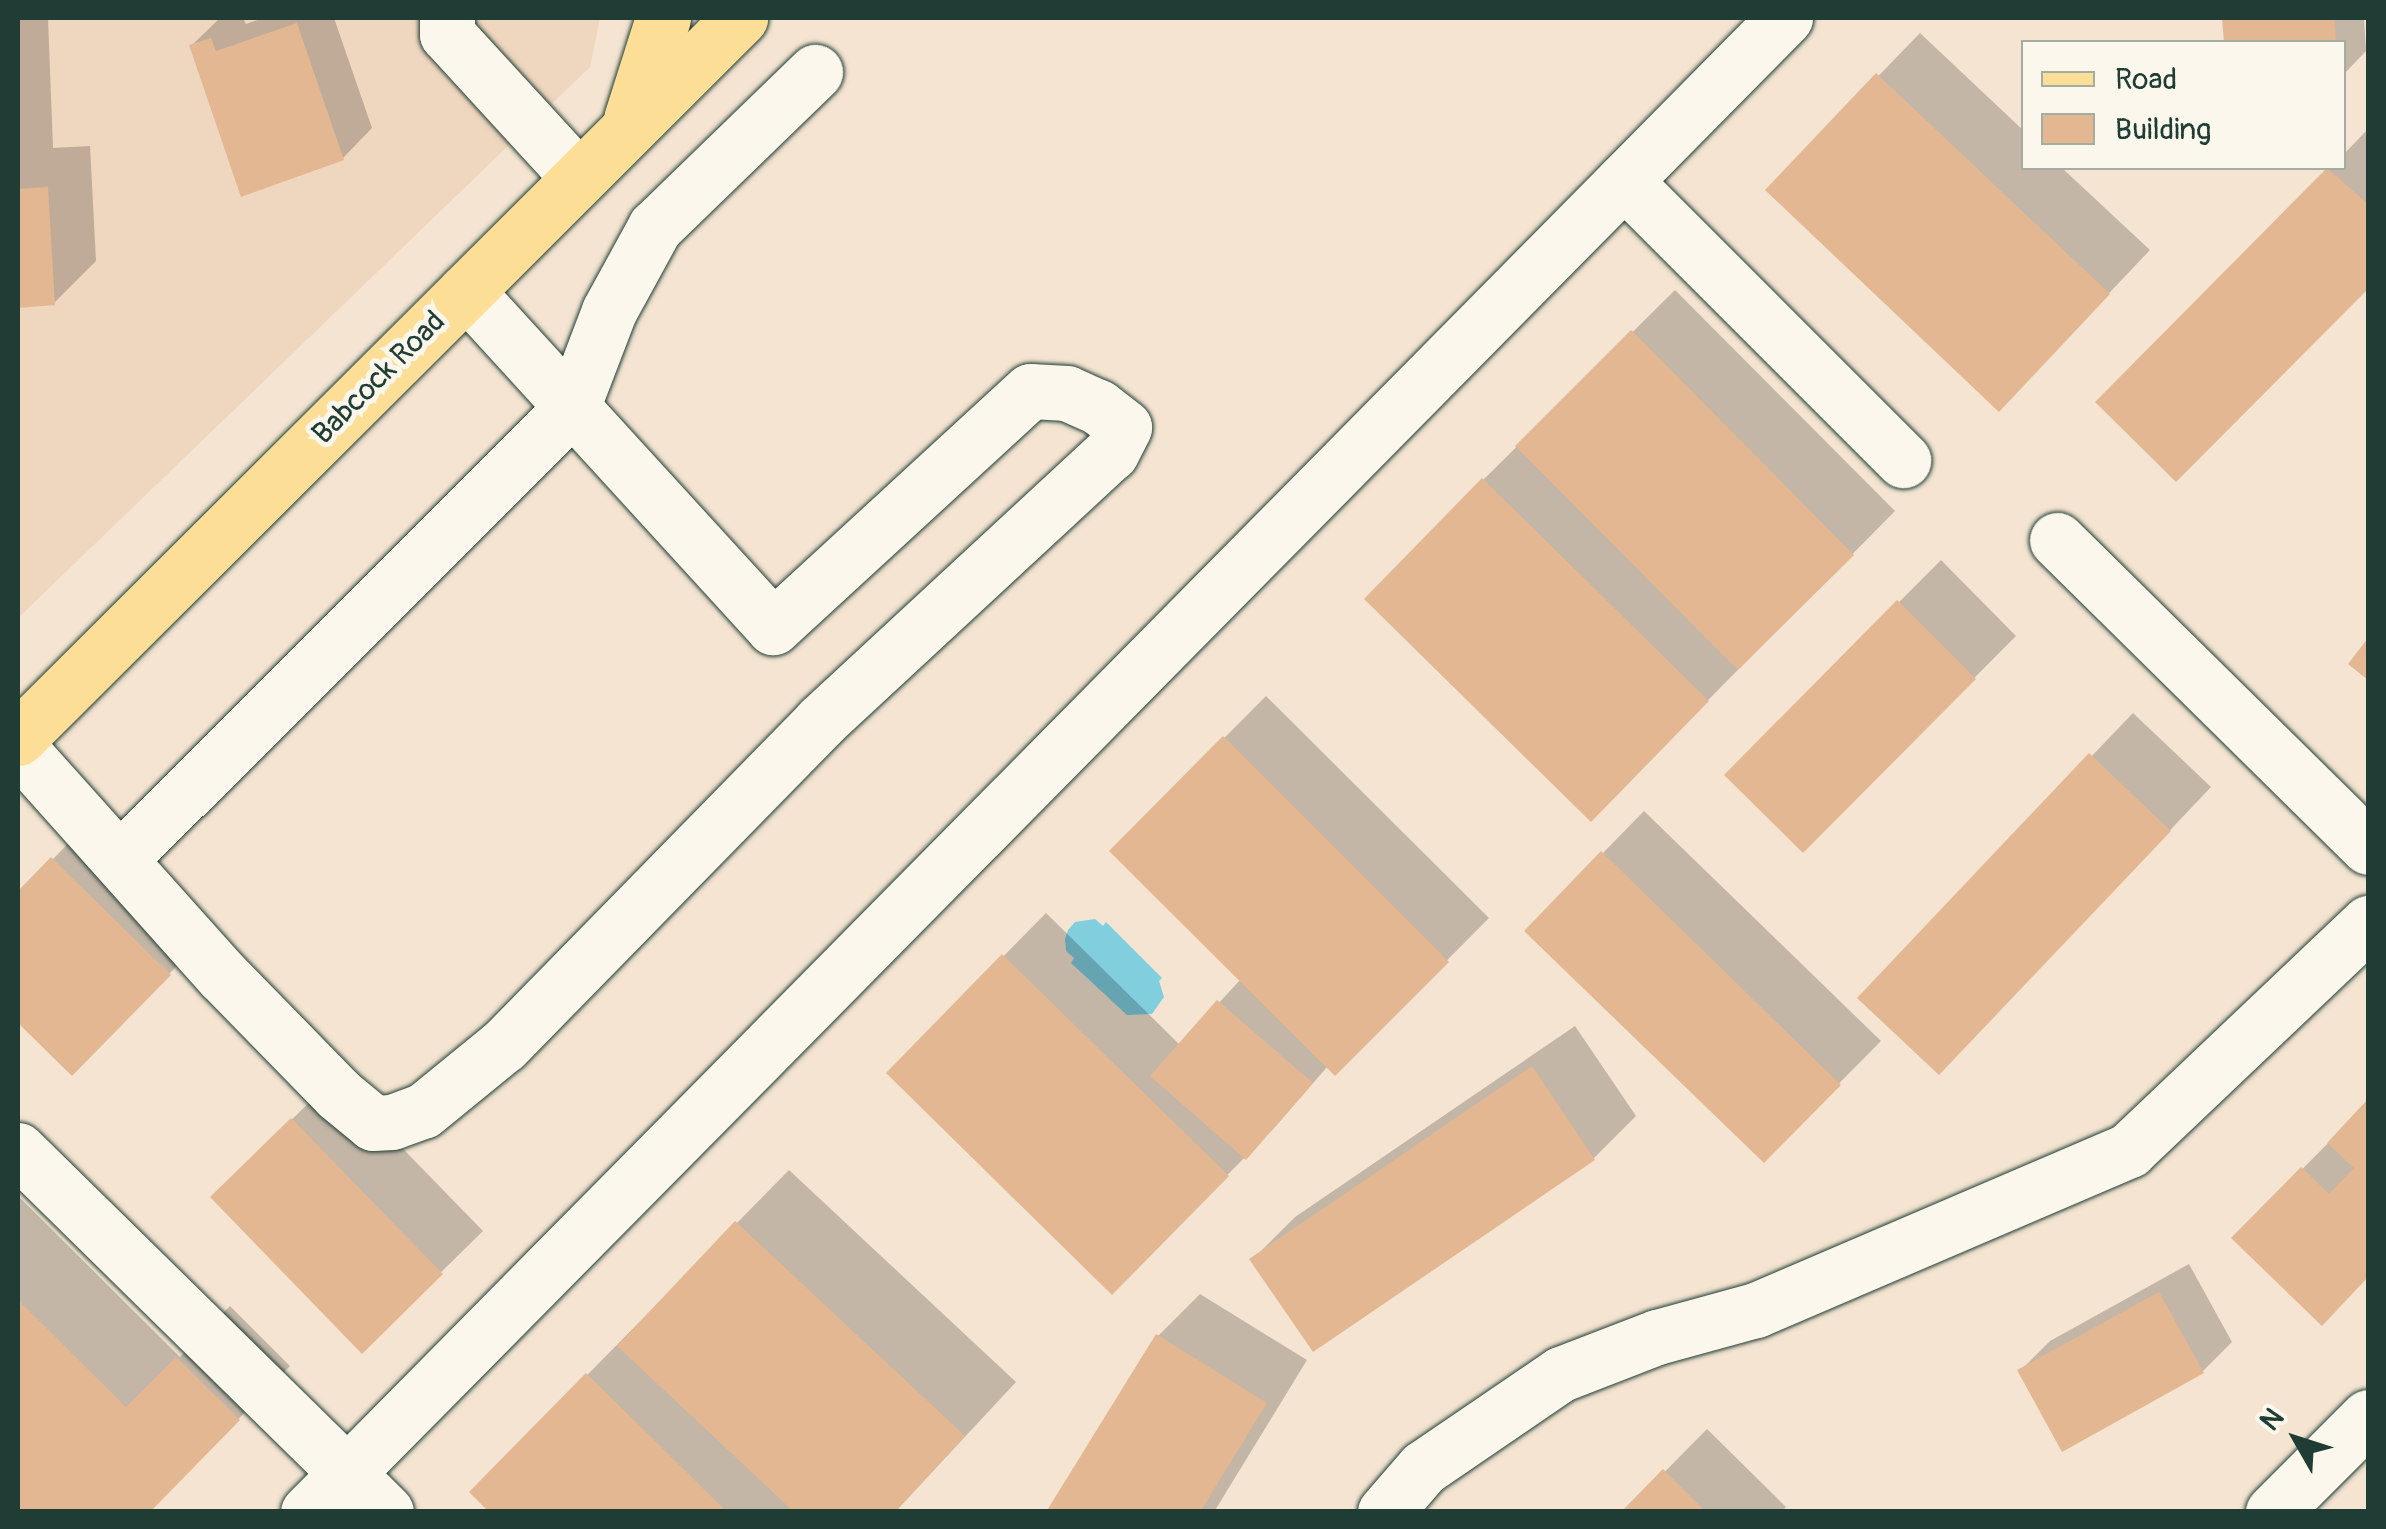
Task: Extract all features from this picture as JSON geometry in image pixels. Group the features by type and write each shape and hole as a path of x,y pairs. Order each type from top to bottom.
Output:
{"main road":[{"path":"627,130 663,18"},
{"name":"Babcock Road","path":"18,738 740,18"}],"lane":[{"path":"308,1512 1785,18"},
{"path":"440,23 579,178"},
{"path":"120,859 572,408 610,310 655,227 815,72"},
{"path":"1624,181 1902,460"},
{"path":"18,746 338,1094 373,1123 392,1122 423,1111 504,1045 820,722 1111,453 1124,427 1098,406 1068,393 1030,390 773,627 466,291"},
{"path":"2056,540 2368,847"},
{"path":"1385,1512 1423,1468 1561,1374 1657,1337 1756,1310 2129,1150 2368,924"},
{"path":"18,1150 386,1512"},
{"path":"2273,1512 2368,1417"}],"shaded area":[{"path":"18,18 600,18 590,67 18,618"}],"water":[{"path":"1095,919 1103,926 1106,922 1162,978 1159,981 1164,997 1152,1014 1127,1015 1071,963 1074,958 1066,951 1068,930 1075,922"}],"building":[{"path":"2222,18 2334,18 2336,40 2224,40"},
{"path":"297,23 344,160 241,197 189,45 211,38 216,51"},
{"path":"1876,73 2110,294 1999,412 1765,190"},
{"path":"2325,170 2368,204 2368,289 2176,482 2095,402"},
{"path":"48,187 55,305 18,308 18,189"},
{"path":"1631,330 1854,555 1738,670 1515,446"},
{"path":"1482,478 1709,701 1591,822 1364,599"},
{"path":"1897,600 1976,679 1803,853 1724,775"},
{"path":"2368,638 2368,680 2348,664"},
{"path":"1223,736 1449,962 1335,1076 1109,851"},
{"path":"2089,753 2171,831 1939,1075 1857,998"},
{"path":"1601,851 1841,1085 1764,1163 1524,931"},
{"path":"51,857 171,975 72,1076 18,1023 18,891"},
{"path":"1002,954 1229,1176 1112,1295 886,1073"},
{"path":"1217,1000 1313,1083 1246,1160 1150,1076"},
{"path":"1532,1066 1595,1160 1313,1352 1249,1259"},
{"path":"2368,1099 2368,1277 2322,1326 2231,1238 2301,1167 2329,1194 2354,1168 2327,1143"},
{"path":"291,1118 443,1274 362,1354 210,1197"},
{"path":"735,1221 965,1436 895,1512 794,1512 617,1346"},
{"path":"2159,1292 2204,1373 2062,1452 2017,1370"},
{"path":"18,1300 126,1407 176,1357 240,1420 150,1512 18,1512"},
{"path":"1156,1334 1267,1403 1200,1512 1046,1512"},
{"path":"586,1373 727,1512 489,1512 469,1492"},
{"path":"1663,1469 1706,1512 1621,1512"}]}
